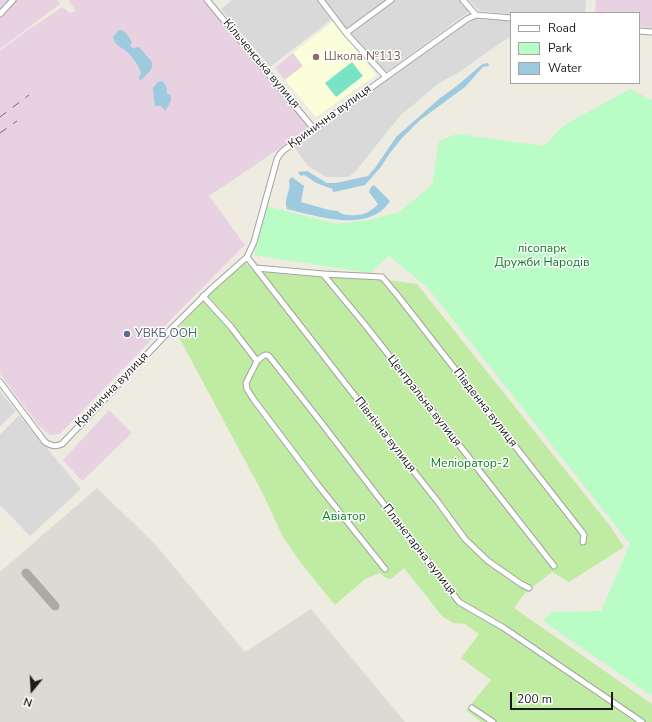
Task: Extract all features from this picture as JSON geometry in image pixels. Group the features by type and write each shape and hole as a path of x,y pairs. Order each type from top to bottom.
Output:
{"street":[{"path":"0,14 13,0"},
{"name":"Кільченська вулиця","path":"207,0 314,128"},
{"path":"321,0 346,33 386,77"},
{"path":"346,33 391,0"},
{"path":"464,0 476,15 510,18"},
{"name":"Кринична вулиця","path":"0,382 45,442 53,446 62,444 173,326 203,296 247,257 254,242 277,159 280,154 467,19 476,15"},
{"path":"640,31 652,32"},
{"name":"Північна вулиця","path":"247,257 438,502 465,539 488,561 529,588"},
{"path":"256,268 323,274"},
{"name":"Південна вулиця","path":"323,274 382,277 579,528 584,535 583,542"},
{"name":"Центральна вулиця","path":"323,274 554,566"},
{"path":"203,296 231,327 257,361 246,383 247,389 254,400 318,485 385,569"},
{"name":"Планетарна вулиця","path":"257,361 267,354 269,356 459,602 504,628 642,722"},
{"path":"472,708 493,722"}],"shaded area":[{"path":"0,0 58,0 60,4 0,49"},
{"path":"68,0 204,0 310,128 209,196 245,245 60,434 50,435 39,426 0,374 0,51 62,7 70,13 76,11"},
{"path":"232,0 319,0 333,18 270,67 221,9"},
{"path":"324,0 461,0 469,12 386,72 365,52"},
{"path":"469,0 586,0 585,12 510,12 510,14 480,11"},
{"path":"596,0 652,0 652,28 640,26 640,12 595,12"},
{"path":"475,19 510,21 510,37 456,74 439,83 400,116 354,173 348,177 326,177 308,166 294,147 463,26"},
{"path":"334,21 376,75 316,117 285,80 303,66 293,53"},
{"path":"293,53 304,65 285,80 275,68"},
{"path":"0,391 16,411 0,426"},
{"path":"109,410 132,433 82,481 63,460"},
{"path":"19,415 81,489 30,536 0,505 0,435"},
{"path":"97,488 154,543 245,652 311,609 405,722 0,722 0,572"}],"green space":[{"path":"352,62 363,76 336,97 325,83"},
{"name":"лісопарк Дружби Народів","path":"630,89 652,100 652,696 543,621 551,612 601,611 630,544 427,287 389,256 370,273 254,255 266,206 337,224 370,220 399,212 432,185 439,141 457,134 544,146 563,126"},
{"path":"243,260 253,271 305,276 379,279 417,284 610,526 624,547 569,582 552,572 524,594 514,608 652,704 652,722 481,722 466,710 491,680 461,658 479,634 465,624 453,623 442,616 404,568 391,579 386,578 380,573 365,579 335,605 301,563 283,537 263,494 176,332 185,320"}],"water":[{"path":"119,30 126,33 132,42 130,46 133,48 139,47 152,62 150,71 140,81 139,77 141,73 137,64 128,53 116,44 114,40 113,37"},
{"path":"487,63 489,64 488,66 483,67 465,87 420,120 402,138 380,168 365,185 334,192 332,191 333,189 299,174 298,172 307,171 327,183 336,183 368,176 396,137 439,99 480,66"},
{"path":"162,81 165,84 167,94 170,94 171,99 165,111 161,106 155,106 153,91 153,88 158,82"},
{"path":"292,177 304,186 301,202 338,211 344,214 352,215 365,213 376,206 378,204 369,192 371,187 374,185 390,201 381,211 369,217 356,220 327,218 299,212 287,209 286,205 290,184 289,180"}],"taxiway":[{"path":"26,573 55,606"}],"railway":[{"path":"0,117 29,95"},
{"path":"0,133 17,121"}],"place":[{"name":"Школа №113","path":"316,57"},
{"name":"УВКБ ООН","path":"127,334"}],"park label":[{"name":"Меліоратор-2","path":"470,464"},
{"name":"Авіатор","path":"344,517"}]}
